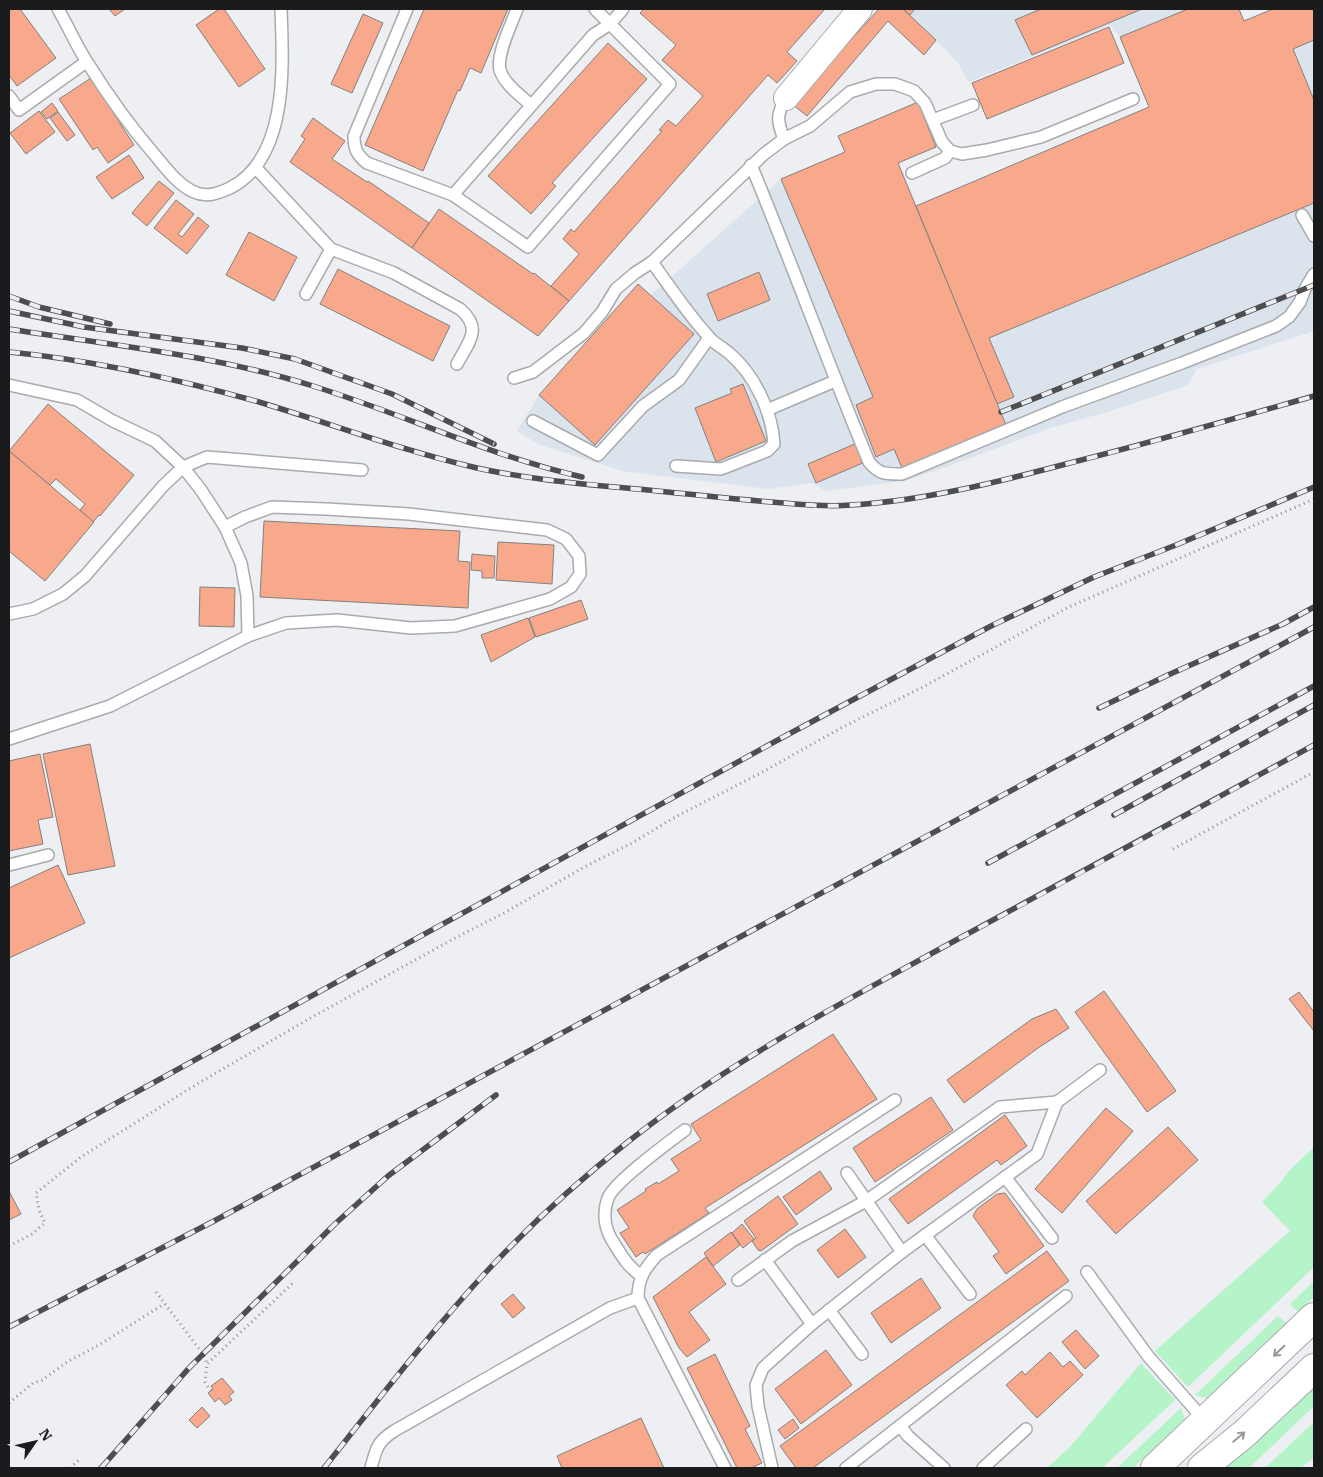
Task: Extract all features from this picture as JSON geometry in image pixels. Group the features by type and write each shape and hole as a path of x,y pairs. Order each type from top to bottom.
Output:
{"main road":[{"path":"1155,1468 1314,1317"},
{"path":"1202,1468 1244,1434 1314,1368"}],"street":[{"path":"786,98 860,9"}],"lane":[{"path":"58,9 86,62 138,134 175,180 195,193 215,195 237,184 256,168 272,138 279,102 283,61 281,9"},
{"path":"407,9 354,136 354,146 358,156 368,163 454,195 528,247 670,84 594,9"},
{"path":"517,9 502,49 500,69 511,88 531,105"},
{"path":"454,195 593,35 610,24 623,9"},
{"path":"9,96 19,110 86,62"},
{"path":"514,378 533,372 584,333 602,312 616,289 634,273 652,262 751,165 784,139 810,126 850,92 876,84 896,84 914,91 925,103 942,142 950,151 962,154 1041,137 1134,99"},
{"path":"784,139 778,125 779,110 786,98"},
{"path":"933,120 973,105"},
{"path":"912,173 945,158 950,151"},
{"path":"751,165 785,246 835,382 869,462 876,471 887,474 902,474 1062,407 1276,326 1289,317 1300,302 1314,274"},
{"path":"256,168 331,249 394,273 460,309 469,317 474,327 457,364"},
{"path":"1302,215 1314,236"},
{"path":"306,294 331,249"},
{"path":"652,262 709,338 730,353 750,374 766,410 774,444 767,451 722,470 676,466"},
{"path":"533,421 598,454 643,406 679,380 709,338"},
{"path":"766,410 835,382"},
{"path":"9,385 78,400 113,421 155,441 183,468 225,527 241,563 247,596 248,636"},
{"path":"9,614 33,609 63,594 85,576 163,486 183,468 207,457 362,470"},
{"path":"9,739 110,706 248,636 286,623 337,620 411,628 455,626 542,601 571,587 580,574 579,556 566,539 547,530 409,514 272,508 244,517 225,527"},
{"path":"9,865 48,856"},
{"path":"738,1280 792,1241 866,1201 1000,1107 1057,1102 1100,1070"},
{"path":"725,1468 638,1298 638,1285 646,1266 657,1255 895,1100"},
{"path":"772,1468 758,1406 756,1385 763,1368 812,1324 902,1252 1037,1154 1057,1102"},
{"path":"642,1276 632,1270 610,1238 605,1224 608,1196 620,1182 685,1130"},
{"path":"846,1173 902,1252"},
{"path":"1005,1177 1052,1238"},
{"path":"925,1235 970,1294"},
{"path":"765,1260 812,1324"},
{"path":"1087,1272 1148,1356 1205,1421"},
{"path":"847,1468 1066,1296"},
{"path":"371,1468 376,1448 383,1438 610,1308 638,1298"},
{"path":"829,1310 862,1354"},
{"path":"900,1426 908,1436 944,1468"},
{"path":"983,1468 1026,1429"}],"path":[{"path":"9,1246 32,1234 45,1224 36,1193 80,1157 197,1084 314,1016 455,938 497,917 588,865 632,843 677,816 759,774 841,728 921,688 1069,607 1314,499"},
{"path":"1173,849 1314,772"},
{"path":"207,1364 294,1282"},
{"path":"156,1292 203,1354 207,1364 205,1382 211,1391"},
{"path":"9,1403 33,1383 42,1380 67,1362 99,1345 164,1304"},
{"path":"70,1468 82,1458"}],"shaded area":[{"path":"879,9 1239,9 1244,21 1273,9 1314,9 1314,331 1197,369 1188,385 1107,412 1050,428 941,469 904,481 826,491 812,483 769,489 623,471 540,445 517,431 539,395 638,284 651,295 781,179 845,152 838,136 918,102 936,147 898,163 917,206 1149,107 1120,37 1110,25 968,82 959,64 937,41 924,55 888,21 807,116 792,104"}],"green space":[{"path":"1314,1147 1314,1267 1188,1387 1155,1351 1290,1231 1262,1202 1288,1172"},
{"path":"1314,1281 1314,1297 1298,1312 1290,1304"},
{"path":"1278,1316 1286,1323 1207,1398 1195,1395"},
{"path":"1141,1363 1175,1400 1102,1468 1047,1468 1069,1448"},
{"path":"1314,1386 1314,1406 1249,1468 1222,1468"},
{"path":"1181,1408 1185,1419 1133,1468 1117,1468"},
{"path":"1314,1422 1314,1458 1300,1468 1265,1468"}],"building":[{"path":"9,9 20,9 56,58 17,86 9,75"},
{"path":"109,9 125,9 115,16"},
{"path":"219,9 224,9 265,69 239,87 196,25"},
{"path":"424,9 508,9 481,73 470,68 460,91 458,90 423,171 365,145"},
{"path":"644,9 825,9 787,52 797,61 777,83 768,75 569,301 551,286 579,254 563,239 571,229 574,232 662,131 659,130 668,120 676,126 703,96 662,60 676,45 640,13"},
{"path":"879,9 903,9 936,40 924,55 888,21 807,116 792,104"},
{"path":"903,9 915,9 910,15"},
{"path":"1041,9 1142,9 1032,55 1015,20"},
{"path":"1188,9 1239,9 1244,21 1273,9 1314,9 1314,40 1293,49 1314,100 1314,203 989,338 1014,397 997,404 916,206 1149,107 1120,37"},
{"path":"363,14 383,23 352,93 331,84"},
{"path":"1109,27 1124,63 987,119 972,83"},
{"path":"608,43 647,79 552,183 556,186 531,214 488,176"},
{"path":"91,78 134,145 108,163 97,147 93,150 59,99"},
{"path":"918,102 936,147 898,163 1006,425 902,468 894,449 876,457 856,405 873,397 781,179 845,152 838,136"},
{"path":"52,103 58,111 47,119 41,112"},
{"path":"39,111 55,132 26,154 10,133"},
{"path":"58,112 75,135 67,141 50,118"},
{"path":"313,118 345,141 332,159 429,223 412,248 290,162 305,139 301,136"},
{"path":"129,155 144,178 112,199 96,177"},
{"path":"159,181 174,193 147,226 132,213"},
{"path":"176,200 194,214 178,234 182,237 198,217 209,226 187,254 154,228"},
{"path":"439,209 534,273 569,301 538,336 412,248"},
{"path":"249,232 297,257 274,301 226,275"},
{"path":"338,269 450,326 433,361 320,304"},
{"path":"759,272 770,300 718,321 707,294"},
{"path":"638,284 694,334 595,445 539,395"},
{"path":"743,384 766,441 716,462 695,408 732,393 730,389"},
{"path":"48,404 134,475 93,522 80,510 85,504 56,479 50,485 9,451"},
{"path":"857,443 865,462 816,483 808,464"},
{"path":"9,451 94,522 45,581 9,551"},
{"path":"264,521 460,531 458,561 470,562 468,608 260,597"},
{"path":"498,542 554,545 552,584 496,580"},
{"path":"472,554 495,556 494,578 482,578 482,571 471,570"},
{"path":"200,587 235,588 234,627 199,626"},
{"path":"581,600 588,619 536,637 529,618"},
{"path":"528,618 535,637 491,662 481,635"},
{"path":"90,744 115,866 68,875 43,754"},
{"path":"40,754 53,817 38,820 43,844 9,851 9,761"},
{"path":"58,865 85,923 9,958 9,888"},
{"path":"1104,991 1176,1091 1147,1112 1075,1012"},
{"path":"1299,992 1314,1012 1314,1031 1289,999"},
{"path":"1056,1009 1069,1028 1038,1048 964,1103 947,1080 1032,1019"},
{"path":"833,1034 877,1099 705,1208 709,1213 645,1254 643,1252 636,1257 620,1233 629,1228 617,1210 646,1191 645,1189 657,1182 658,1184 679,1171 671,1159 701,1140 691,1124"},
{"path":"931,1097 953,1130 875,1182 853,1148"},
{"path":"1106,1108 1133,1131 1062,1213 1035,1189"},
{"path":"1005,1115 1027,1146 1001,1165 997,1160 908,1224 889,1199"},
{"path":"1168,1127 1198,1160 1116,1234 1086,1201"},
{"path":"820,1171 832,1189 796,1215 783,1197"},
{"path":"9,1191 21,1214 9,1220"},
{"path":"1005,1193 1044,1246 1006,1274 993,1256 999,1252 973,1216 977,1209 997,1194"},
{"path":"778,1196 798,1224 761,1251 758,1250 752,1241 756,1238 744,1221"},
{"path":"742,1224 754,1239 743,1248 732,1233"},
{"path":"845,1229 866,1257 838,1278 817,1250"},
{"path":"731,1232 740,1245 713,1266 704,1253"},
{"path":"1047,1251 1069,1281 813,1468 796,1468 780,1446"},
{"path":"706,1257 726,1284 689,1312 710,1340 687,1357 679,1348 653,1297"},
{"path":"921,1278 941,1308 891,1343 871,1313"},
{"path":"513,1294 525,1308 513,1318 501,1304"},
{"path":"1076,1330 1099,1356 1085,1369 1062,1342"},
{"path":"826,1350 852,1385 801,1424 775,1389"},
{"path":"1050,1352 1063,1367 1070,1361 1083,1375 1037,1418 1006,1385 1022,1371 1025,1375"},
{"path":"715,1354 750,1426 745,1429 762,1463 751,1468 737,1468 687,1368"},
{"path":"222,1378 234,1392 229,1396 232,1400 225,1405 219,1398 215,1402 208,1393 213,1389 211,1386"},
{"path":"202,1407 210,1416 197,1428 189,1420"},
{"path":"641,1418 664,1468 562,1468 557,1456"},
{"path":"793,1419 799,1428 785,1439 778,1430"}],"railway":[{"path":"1001,412 1314,285"},
{"path":"9,296 39,307 110,324"},
{"path":"9,311 84,327 242,348 295,359 392,394 494,444"},
{"path":"9,329 162,352 276,375 347,397 514,458 582,477"},
{"path":"9,352 103,365 197,386 259,402 422,454 477,468 589,485 818,506 843,506 904,500 984,485 1125,449 1314,396"},
{"path":"9,1162 787,735 991,626 1094,577 1314,487"},
{"path":"1099,708 1283,624 1314,607"},
{"path":"9,1327 214,1221 1314,627"},
{"path":"988,863 1314,686"},
{"path":"1114,815 1314,705"},
{"path":"324,1468 424,1343 487,1271 538,1219 574,1187 610,1156 666,1113 744,1061 824,1013 1314,745"},
{"path":"101,1468 189,1368 336,1223 388,1176 496,1095"}]}
